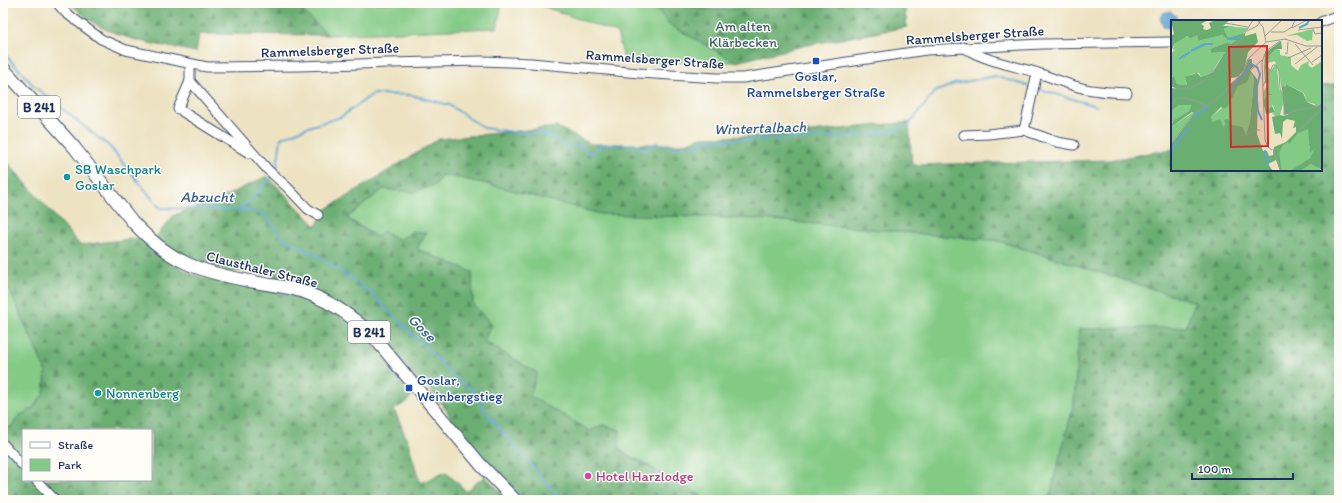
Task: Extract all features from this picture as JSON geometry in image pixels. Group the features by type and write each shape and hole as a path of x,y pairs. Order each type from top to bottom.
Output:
{"main road":[{"name":"Clausthaler Straße","path":"3,68 74,146 132,221 165,252 185,263 210,273 230,278 296,289 308,293 322,299 356,320 372,335 481,465 515,500"}],"street":[{"name":"Rammelsberger Straße","path":"57,3 66,13 101,39 126,50 207,67 483,61 531,63 639,73 717,78 743,78 926,50 1042,44 1171,42"},
{"path":"1322,22 1339,15"},
{"path":"964,47 972,53 991,60 1082,88 1107,92 1127,93"},
{"path":"190,64 190,81 181,110 259,159"},
{"path":"1024,130 1037,73"},
{"path":"190,81 268,170 279,179 308,209 318,215"},
{"path":"964,135 1024,130 1057,142 1074,145"},
{"path":"3,444 22,465"},
{"path":"37,481 55,500"}],"green space":[{"path":"70,3 294,3 328,35 199,34 196,52 128,38 115,33 91,21"},
{"path":"294,3 502,3 497,28 328,35"},
{"path":"534,3 651,3 670,25 736,62 625,63 617,33"},
{"name":"Am alten Klärbecken","path":"651,3 687,3 699,9 723,10 759,7 781,3 904,3 907,27 807,45 736,62 670,25"},
{"path":"687,3 781,3 759,7 723,10 699,9"},
{"path":"1339,83 1339,500 1046,500 1049,498 1074,404 1079,329 1186,327 1195,302 999,241 762,219 601,214 484,183 442,175 435,185 414,192 383,189 347,218 376,237 383,231 400,240 412,231 426,233 417,249 472,272 473,304 492,325 484,341 537,373 530,396 590,431 603,425 620,430 619,450 708,500 520,500 454,426 447,411 426,385 412,374 375,332 277,282 272,273 239,271 231,273 211,268 175,253 155,238 174,215 215,201 267,176 316,226 325,210 439,139 557,127 591,144 683,144 701,137 771,136 909,122 912,165 1110,160 1171,149 1171,171 1322,171 1322,86"},
{"path":"3,157 80,245 139,238 173,263 195,275 210,280 289,294 319,305 340,316 376,347 412,395 407,402 394,409 408,442 420,483 446,472 466,491 485,476 509,500 3,500 3,431 12,426 19,416 32,409 44,393 46,372 9,288 3,295"},
{"path":"442,175 484,183 601,214 762,219 999,241 1195,302 1186,327 1079,329 1074,404 1049,498 1046,500 708,500 619,449 603,425 590,431 529,396 537,373 483,341 491,325 473,304 472,272 417,249 426,233 412,231 400,241 377,237 347,218 383,189 414,192"},
{"path":"9,288 46,372 44,393 32,409 19,416 12,426 3,431 3,295"}],"water":[{"path":"1170,11 1176,16 1177,20 1171,20 1171,27 1163,26 1160,18 1163,13"}],"waterway":[{"name":"Abzucht","path":"3,52 35,87 110,147 160,208 239,210 273,177"},
{"name":"Wintertalbach","path":"276,174 281,138 308,127 341,117 373,94 411,95 449,105 484,128 520,133 541,133 568,147 578,145 588,153 593,153 601,144 633,145 641,148 647,148 657,143 674,147 698,145 704,140 795,139 871,135 907,127 935,92 954,84 995,76 1028,86"},
{"name":"Wintertalbach","path":"1039,89 1096,106"},
{"name":"Gose","path":"239,210 257,212 265,215 283,238 322,258 371,293 460,382 472,389 488,415 561,500"}],"place":[{"name":"Goslar, Rammelsberger Straße","path":"816,61"},
{"name":"SB Waschpark Goslar","path":"67,177"},
{"name":"Goslar, Weinbergstieg","path":"409,388"},
{"name":"Nonnenberg","path":"98,393"},
{"name":"Hotel Harzlodge","path":"588,476"}]}
